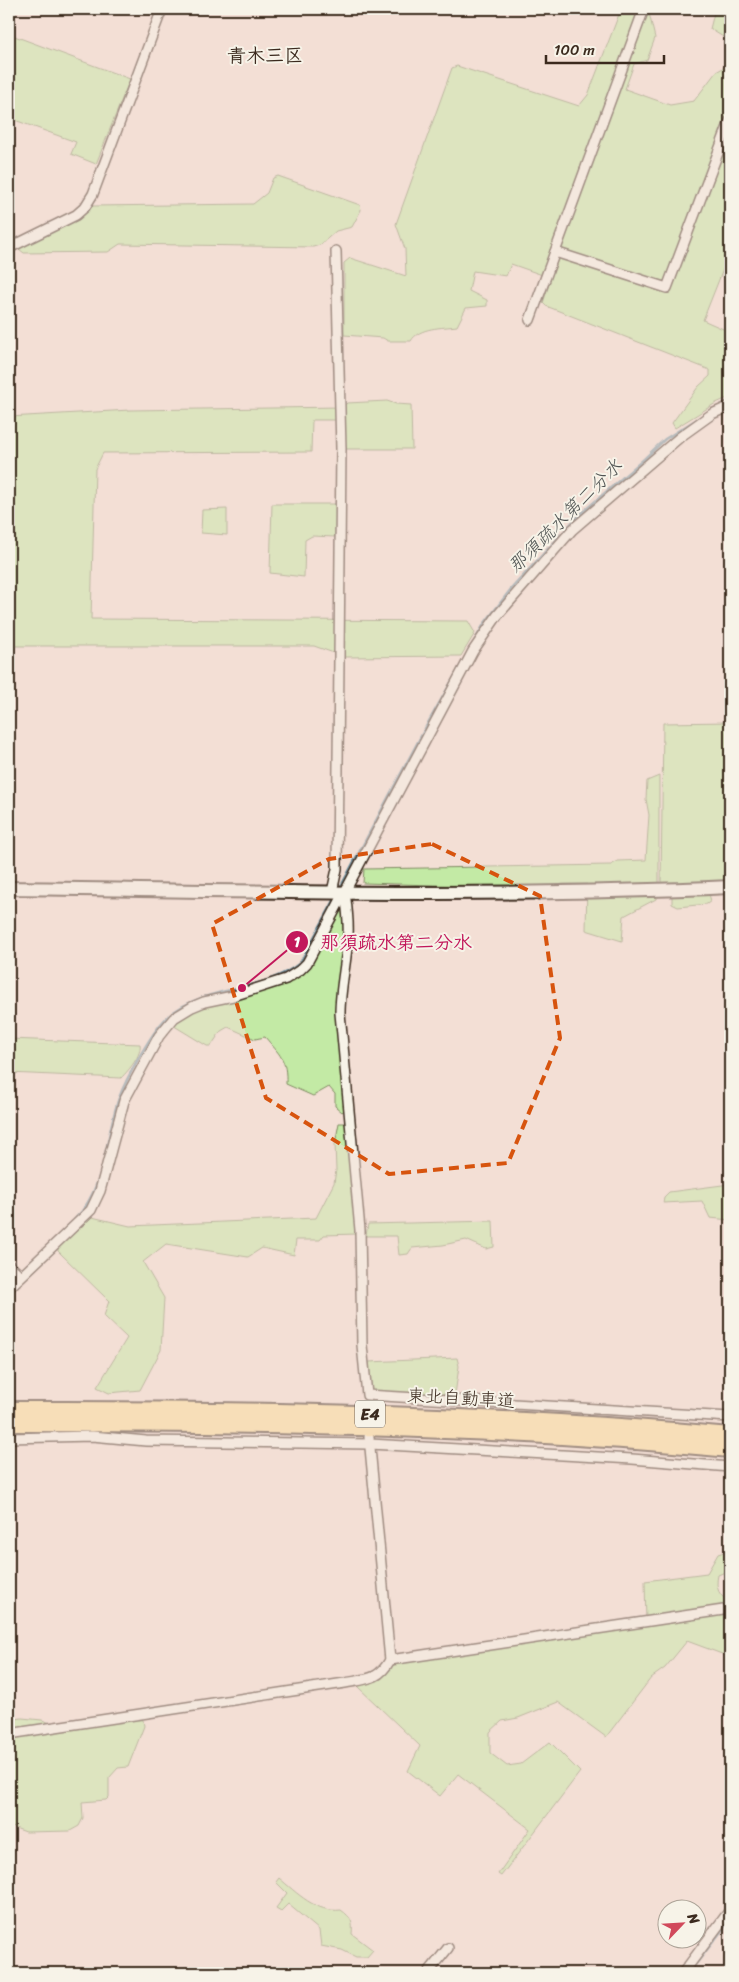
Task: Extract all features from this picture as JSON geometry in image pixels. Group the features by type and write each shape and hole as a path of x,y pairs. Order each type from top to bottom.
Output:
{"highway":[{"name":"東北自動車道","path":"9,1410 185,1410 458,1417 730,1436"},
{"name":"東北自動車道","path":"9,1424 195,1424 468,1430 730,1449"}],"street":[{"path":"10,251 76,215 85,208 93,194 162,9"},
{"path":"530,320 644,9"},
{"path":"555,252 667,288 730,121"},
{"path":"336,251 341,448 337,868 339,892 348,936 340,993 340,1013 360,1230 362,1345 367,1395 730,1418"},
{"path":"9,1288 91,1210 100,1191 124,1101 159,1036 174,1018 192,1007 270,984 300,970 307,963 339,892 473,651 497,616 572,530 680,437 712,414 730,406"},
{"path":"9,888 339,892 604,892 730,887"},
{"path":"9,1266 21,1276"},
{"path":"9,1438 92,1436 146,1440 370,1441 632,1456 730,1467"},
{"path":"9,1734 364,1680 381,1674 390,1660 370,1441"},
{"path":"390,1660 730,1608"},
{"path":"682,1973 730,1910"},
{"path":"428,1973 448,1948"}],"highlighted area":[{"path":"432,844 540,896 560,1038 508,1163 389,1174 266,1098 212,924 329,859"}],"green space":[{"path":"621,9 648,9 655,38 647,60 634,64 625,89 670,105 694,101 716,72 730,64 730,252 703,320 730,332 730,397 716,403 675,428 672,423 698,387 710,376 710,370 546,306 543,303 551,278 511,264 506,276 473,271 469,291 487,300 487,306 466,308 457,326 425,331 419,333 411,341 388,341 383,338 344,335 344,263 350,258 406,276 405,249 396,224 452,68 457,66 579,106 588,95"},
{"path":"715,9 730,9 730,41 710,29"},
{"path":"9,34 130,79 96,164 71,154 76,142 9,118"},
{"path":"278,176 360,205 361,210 352,227 336,231 320,245 313,247 120,244 108,252 24,253 19,249 28,242 93,206 253,204 267,193 273,178"},
{"path":"387,401 411,405 412,449 346,449 343,447 343,420 312,420 311,452 103,453 95,469 91,619 468,621 475,633 461,656 345,657 314,646 9,646 9,417 130,410 343,407 347,403"},
{"path":"272,504 336,504 335,537 312,536 305,540 304,577 270,573"},
{"path":"227,509 227,535 201,533 202,510"},
{"path":"730,722 730,887 661,887 663,723"},
{"path":"659,776 659,885 656,899 624,916 622,941 586,930 587,884 563,884 541,888 363,883 364,869 611,865 618,861 646,860 649,815 646,799 647,781"},
{"path":"730,887 730,938 728,934 727,900"},
{"path":"709,894 711,901 707,904 678,907 672,904 672,895"},
{"path":"344,907 346,916 342,965 346,1109 342,1112 335,1106 335,1094 329,1087 313,1096 286,1084 282,1058 265,1037 255,1039 228,1027 221,1031 211,1046 207,1046 171,1024 195,1007 283,983 303,973 340,908"},
{"path":"9,1039 140,1044 140,1048 134,1062 121,1078 9,1073"},
{"path":"339,1123 347,1123 357,1234 324,1235 320,1240 296,1240 294,1255 262,1248 248,1257 166,1244 143,1262 164,1298 161,1350 140,1390 109,1393 97,1387 127,1338 104,1316 109,1301 58,1251 58,1247 92,1217 130,1226 316,1218 334,1183 336,1170 335,1144"},
{"path":"730,1184 730,1220 710,1218 702,1201 663,1203 664,1197 669,1192"},
{"path":"493,1221 494,1247 486,1249 466,1240 443,1245 412,1248 408,1254 399,1255 397,1236 366,1236 368,1224"},
{"path":"457,1358 459,1366 455,1395 371,1391 369,1362"},
{"path":"730,1550 730,1570 718,1575 717,1584 723,1597 730,1603 730,1657 687,1641 665,1668 651,1678 606,1737 558,1702 518,1718 502,1721 490,1732 490,1753 507,1766 521,1764 550,1742 580,1772 501,1876 498,1874 530,1829 458,1774 440,1796 408,1771 420,1746 358,1687 361,1682 391,1662 646,1622 645,1581 707,1573 718,1554"},
{"path":"22,1718 42,1720 67,1729 139,1718 143,1720 144,1726 128,1767 118,1768 109,1778 109,1797 106,1800 82,1802 83,1818 79,1826 70,1831 26,1832 9,1826 9,1720"},
{"path":"279,1878 307,1901 323,1908 341,1910 348,1915 351,1920 352,1934 373,1950 367,1957 356,1957 342,1950 321,1946 319,1930 288,1904 281,1911 276,1908 287,1893 276,1882"}],"waterway":[{"name":"那須疏水第二分水","path":"712,410 730,400"},
{"name":"那須疏水第二分水","path":"340,888 429,721 484,624 511,589 577,517 665,439 705,414"},
{"name":"那須疏水第二分水","path":"75,1219 85,1207 99,1178 114,1113 122,1090 143,1050 160,1025 174,1012 190,1003 266,980 284,973 300,963 336,897"},
{"name":"那須疏水第二分水","path":"9,1281 32,1261"},
{"path":"689,1973 730,1920"}],"tunnel":[{"path":"367,1395 368,1417"},
{"path":"631,1416 632,1452"}],"place":[{"name":"那須疏水第二分水","path":"242,988"}],"district":[{"name":"青木三区","path":"265,55"}]}
